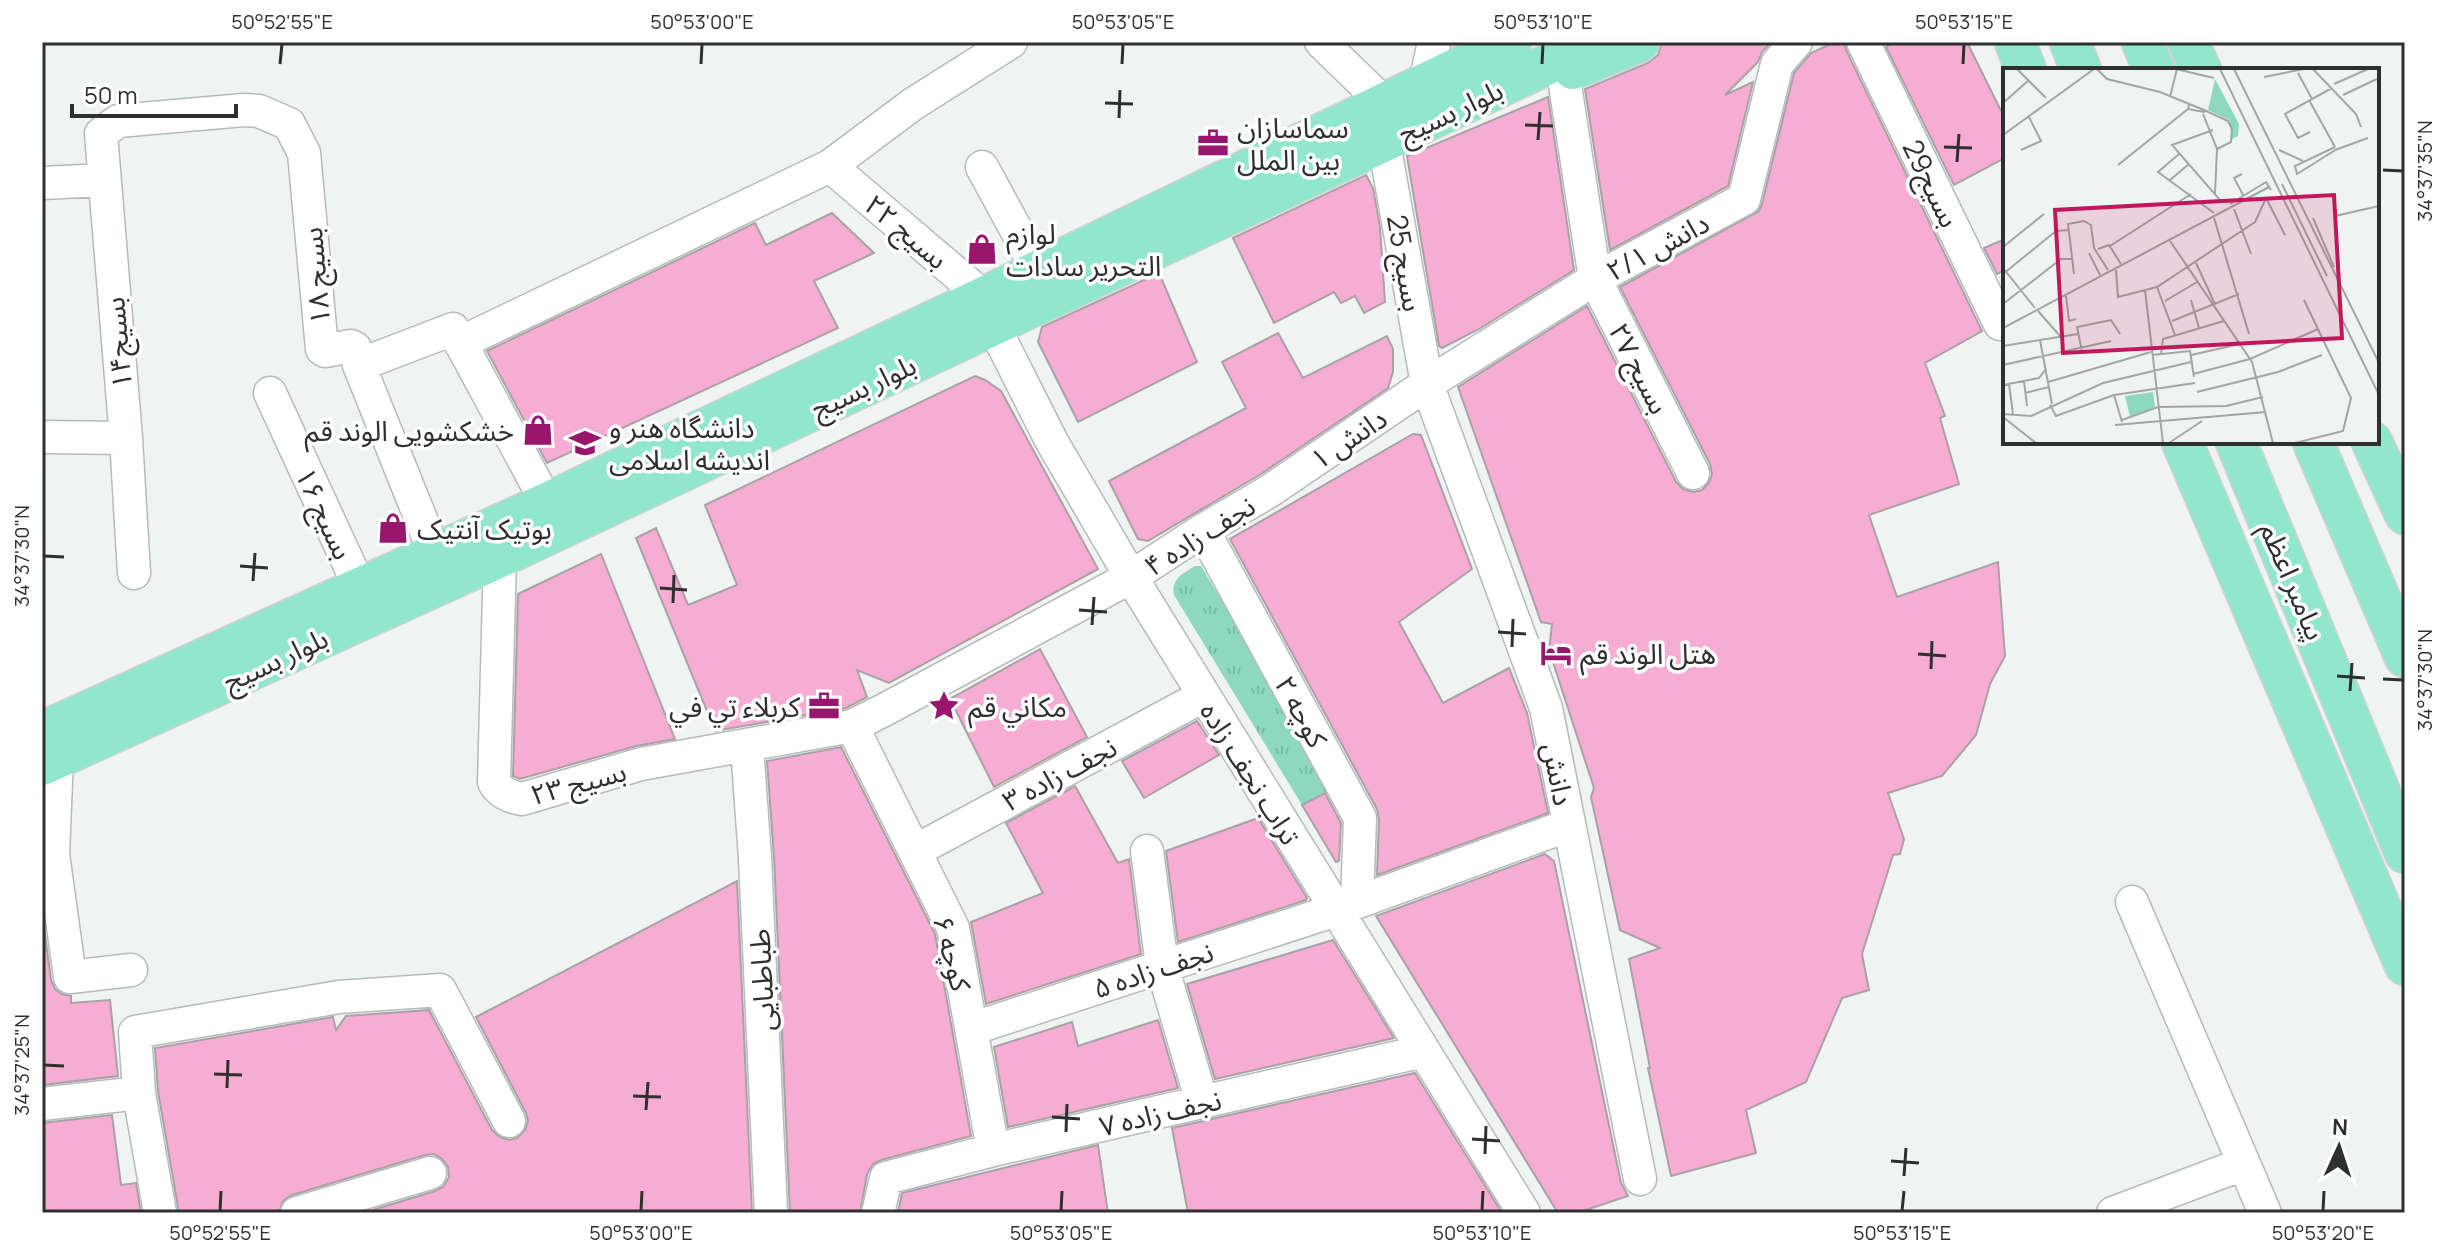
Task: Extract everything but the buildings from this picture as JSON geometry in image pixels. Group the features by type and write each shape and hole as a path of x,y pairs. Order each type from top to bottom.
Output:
{"main road":[{"name":"بلوار بسیج","path":"47,752 154,698 500,557 989,311 1038,270 1511,42"},
{"name":"بلوار بسیج","path":"154,698 360,588 547,503 989,311 1555,69 1595,42"},
{"path":"1555,69 1639,42"},
{"path":"2015,42 2025,68"},
{"path":"2070,42 2080,68"},
{"path":"2142,42 2153,68"},
{"path":"2188,42 2200,68"},
{"path":"2183,444 2405,965"},
{"name":"پیامبر اعظم","path":"2237,444 2405,853"},
{"path":"2314,444 2405,657"},
{"path":"2373,444 2405,514"},
{"path":"2260,626 2340,691"}],"street":[{"path":"460,343 830,166 913,104 1011,42"},
{"path":"1321,42 1384,103"},
{"path":"1425,83 1434,42"},
{"name":"دانش ۲/۱","path":"1427,384 1595,279 1744,199 1777,64 1796,42"},
{"name":"بسیج29","path":"1863,42 2000,324"},
{"name":"بسیج ۲۷","path":"1555,69 1595,279 1693,473"},
{"name":"بسیج ۱۸","path":"118,121 244,110 259,111 289,124 304,153 322,349 353,346 359,365"},
{"name":"بسیج۱۴","path":"118,121 101,134 134,573"},
{"name":"بسیج 25","path":"1384,143 1427,384"},
{"name":"بسیج ۲۲","path":"830,166 989,311"},
{"path":"982,167 1038,270"},
{"path":"42,183 103,180"},
{"name":"تراب نجف زاده","path":"989,311 1052,442 1131,577 1203,696 1347,906 1424,1051 1524,1213"},
{"path":"435,554 359,365 453,329 547,503"},
{"name":"دانش ۱","path":"1268,492 1427,384"},
{"name":"دانش","path":"1427,384 1546,708 1640,1179"},
{"name":"بسیج ۱۶","path":"270,393 360,588"},
{"path":"42,437 126,438"},
{"name":"نجف زاده ۴","path":"747,747 852,726 1131,577 1268,492"},
{"name":"کوچه ۲","path":"1203,530 1360,818 1347,906"},
{"name":"بسیج ۲۳","path":"500,557 494,782 497,787 508,795 522,799 641,764 747,747"},
{"name":"نجف زاده ۳","path":"915,851 1203,696"},
{"name":"کوچه ۶","path":"852,726 953,928 993,1150"},
{"name":"طباطبایی","path":"747,747 757,889 771,1213"},
{"path":"47,752 53,854 52,912 70,977 131,970"},
{"name":"نجف زاده ۵","path":"971,1029 1347,906 1569,825"},
{"path":"1147,851 1162,966 1202,1102"},
{"path":"2132,902 2265,1213"},
{"path":"160,1213 139,1093 135,1032 339,997 440,990 509,1121"},
{"name":"نجف زاده ۷","path":"878,1213 886,1178 993,1150 1424,1051"},
{"path":"42,1104 139,1093"},
{"path":"2113,1213 2243,1164"},
{"path":"297,1213 430,1173"}],"green space":[{"path":"1195,566 1201,566 1334,788 1302,805 1174,595 1176,580"}],"place":[{"name":"سماسازان بین الملل","path":"1213,143"},
{"name":"لوازم التحریر سادات","path":"982,249"},
{"name":"خشکشویی الوند قم","path":"538,430"},
{"name":"دانشگاه هنر و اندیشه اسلامی","path":"585,443"},
{"name":"بوتیک آنتیک","path":"393,528"},
{"name":"هتل الوند قم","path":"1556,653"},
{"name":"كربلاء تي في","path":"824,706"},
{"name":"مكاني قم","path":"944,706"}]}
